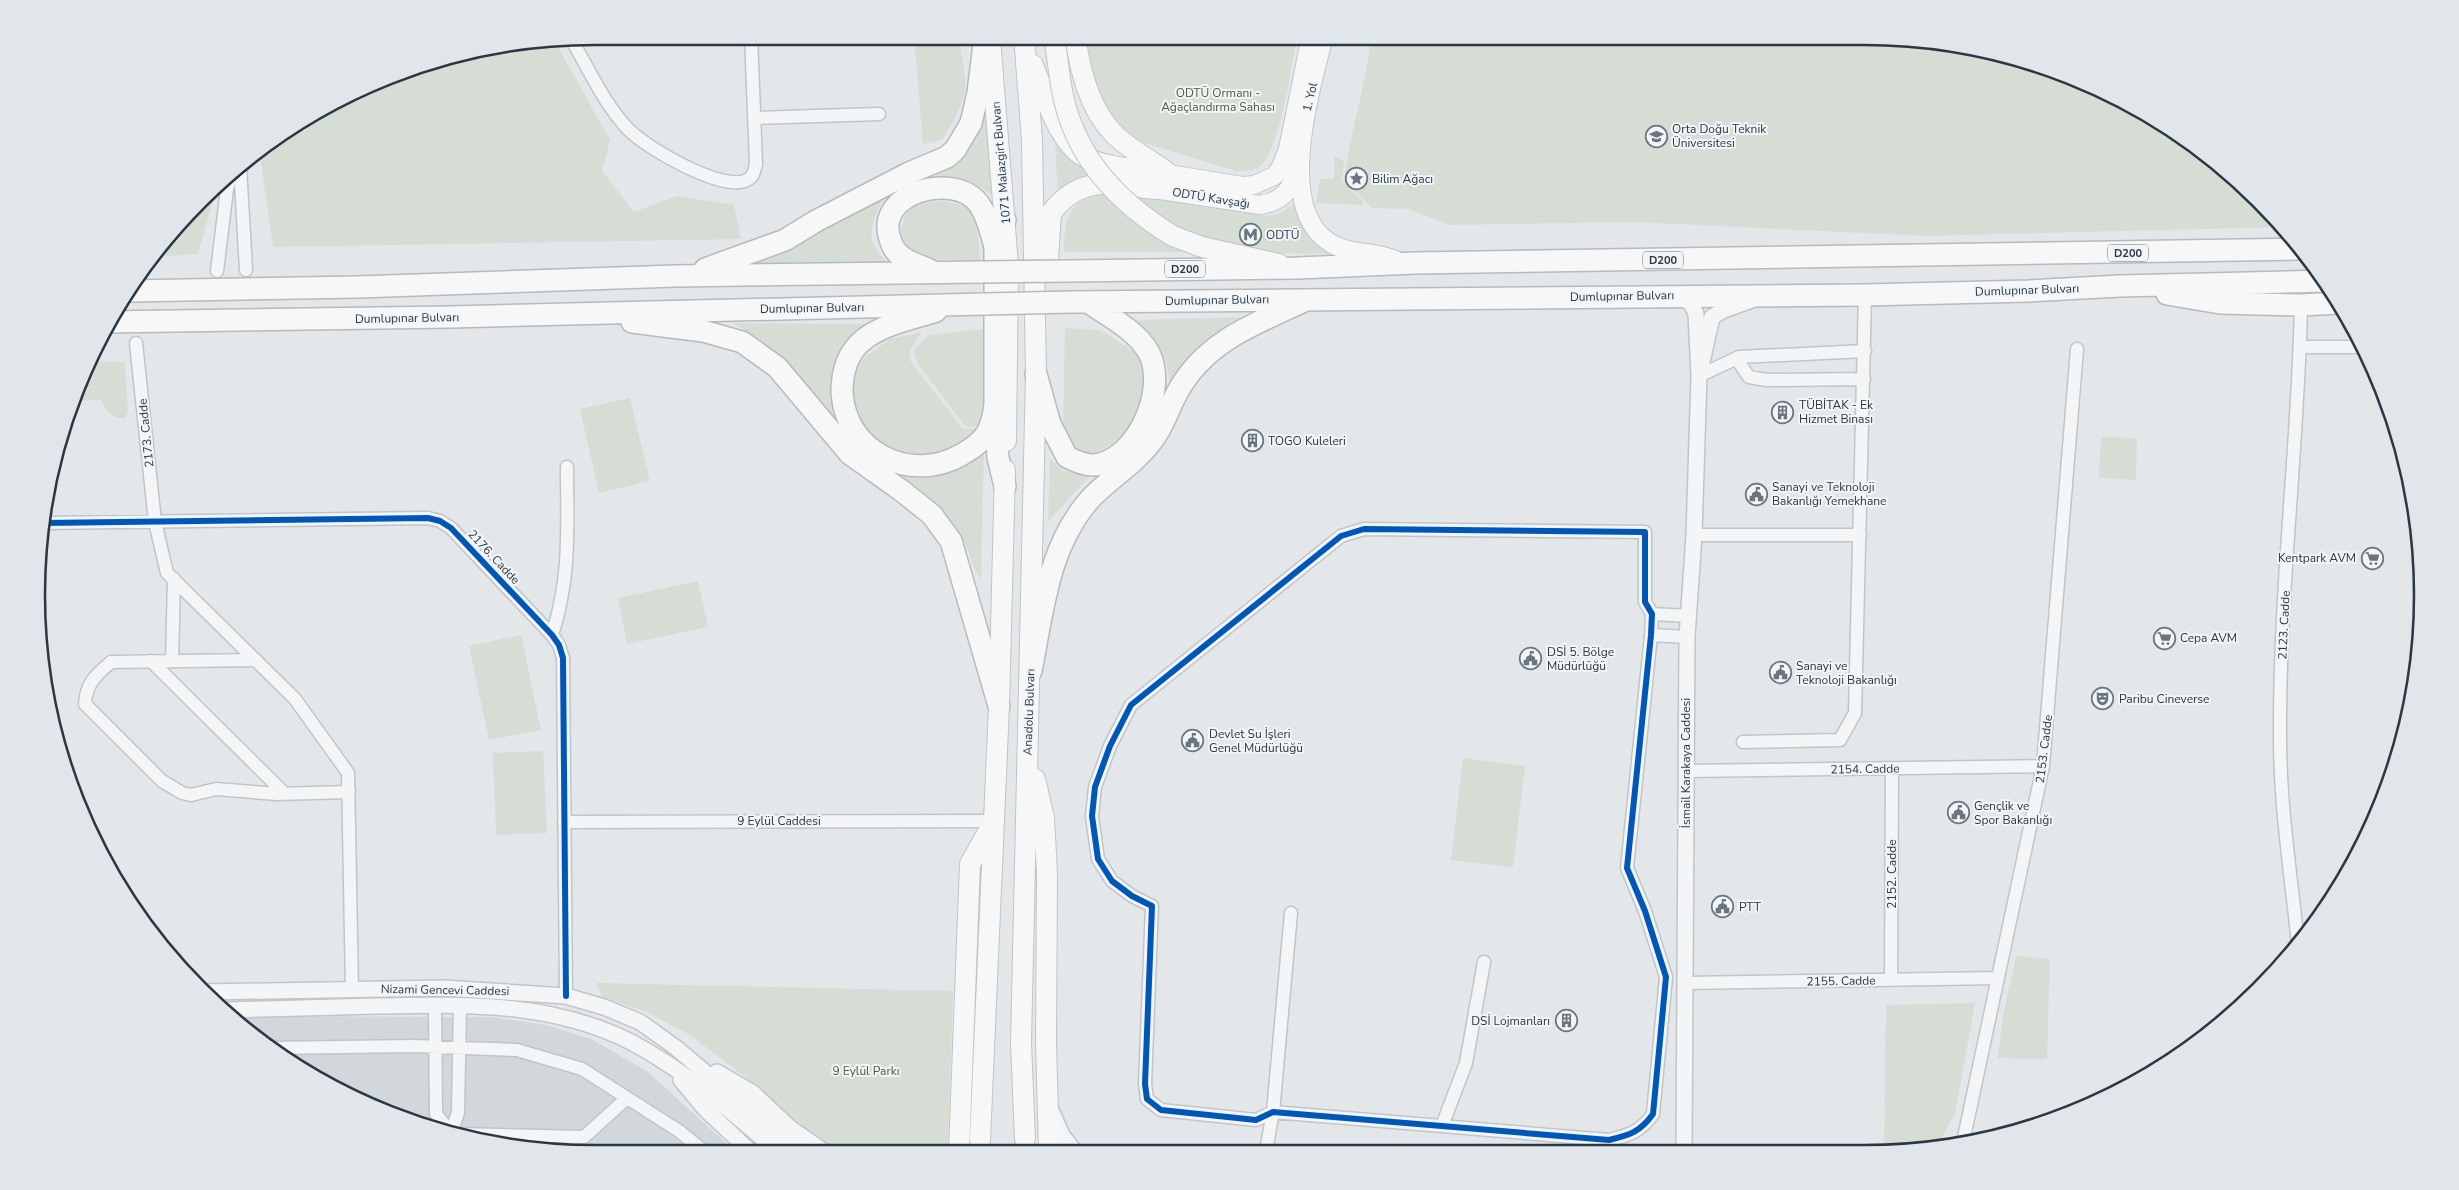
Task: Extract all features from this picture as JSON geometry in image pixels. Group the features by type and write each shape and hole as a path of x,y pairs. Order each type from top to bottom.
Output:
{"highway":[{"path":"686,276 785,240 816,221 901,177 948,157 959,144 971,122 978,93 984,45"},
{"path":"935,273 902,257 892,247 888,234 891,214 902,200 914,193 947,189 972,198 984,214 995,247 995,404 998,458 1005,486"},
{"path":"995,247 1005,220"},
{"name":"D200","path":"935,273 1298,268 1401,263 2291,249"},
{"path":"137,291 358,287 686,276 935,273"},
{"name":"Dumlupınar Bulvarı","path":"118,322 459,317 557,313 1079,302 1652,296 1865,296 2120,286 2315,281"},
{"path":"2120,286 2220,303 2301,306 2330,304"},
{"path":"1031,671 1049,576 1060,544 1078,515 1093,497 1136,460 1152,441 1168,416 1177,392 1192,370 1212,349 1243,328 1309,299"},
{"path":"1036,374 1050,424 1067,457 1085,464 1101,464 1118,454 1134,439 1147,419 1154,400 1155,380 1152,360 1144,344 1132,334 1079,302"},
{"path":"957,305 879,330 862,341 849,357 842,380 843,406 851,427 868,448 893,462 922,467 948,462 978,444 986,434 995,404"},
{"path":"557,313 703,331 742,342 777,367 850,454 932,515 951,541 999,706"}],"main road":[{"name":"1071 Malazgirt Bulvarı","path":"990,45 1005,220 1007,290 1005,486"},
{"path":"1025,45 1032,140 1033,194 1051,213"},
{"path":"1027,45 1052,113 1068,140 1082,156 1117,165 1169,174"},
{"path":"1055,45 1065,104 1089,161 1102,178 1127,202 1147,220 1172,236 1202,247 1298,268"},
{"path":"1077,45 1085,79 1101,119 1114,134 1130,147 1169,174"},
{"name":"1. Yol","path":"1291,155 1304,68 1315,45"},
{"name":"1. Yol","path":"1291,155 1302,130 1317,45"},
{"path":"1291,155 1306,211 1318,233 1329,243 1349,251 1383,254 1401,263"},
{"name":"ODTÜ Kavşağı","path":"1169,174 1236,185 1254,185 1274,176 1291,155"},
{"name":"ODTÜ Kavşağı","path":"1154,189 1245,204 1272,203 1290,188 1291,155"},
{"path":"1036,346 1048,332 1049,228 1051,213 1071,192 1083,186 1114,185 1154,189"},
{"name":"Anadolu Bulvarı","path":"1025,1139 1021,1043 1031,671 1036,374 1033,194"},
{"path":"980,1140 999,706 1005,486"},
{"path":"1028,750 1044,818 1047,874 1049,1145"},
{"path":"959,1145 970,864 994,821"}],"street":[{"path":"575,46 614,113 645,144 663,155 702,173 739,182 747,181 753,175 756,164 756,118 752,45"},
{"path":"756,118 879,114"},
{"path":"240,174 246,270"},
{"path":"217,270 228,184"},
{"name":"İsmail Karakaya Caddesi","path":"1652,296 1684,298 1692,305 1696,314 1699,376 1694,535 1687,637 1684,1145"},
{"name":"İsmail Karakaya Caddesi","path":"1699,376 1712,317 1724,310 1767,296"},
{"path":"1743,742 1840,740 1855,713 1865,296"},
{"name":"2123. Cadde","path":"2297,934 2289,852 2282,815 2280,738 2284,618 2301,306"},
{"name":"2173. Cadde","path":"136,343 155,522 168,573 174,579"},
{"path":"2300,347 2354,347"},
{"name":"2153. Cadde","path":"1964,1135 2043,766 2077,349"},
{"path":"1699,376 1739,357 1865,351"},
{"path":"1739,357 1740,364 1750,377 1767,380 1864,379"},
{"path":"552,635 562,604 567,560 567,467"},
{"name":"2176. Cadde","path":"50,523 428,518 440,521 451,528 552,635 559,645 563,658 566,996"},
{"path":"1364,529 1645,532 1646,602 1652,614 1627,868 1645,912 1666,977 1653,1114 1643,1127 1626,1136 1609,1140 1273,1112 1256,1120 1161,1110 1147,1099 1145,1084 1152,906 1132,896 1112,881 1098,858 1092,816 1095,787 1110,746 1131,705 1334,542 1342,536 1364,529"},
{"path":"1694,535 1860,535"},
{"path":"174,579 295,699 348,773 352,990"},
{"path":"172,661 174,579"},
{"path":"1652,614 1688,616"},
{"path":"1651,635 1687,637"},
{"path":"256,660 111,662 94,676 86,692 86,704 162,781 182,793 191,795 216,789 285,794 349,792"},
{"path":"151,661 285,794"},
{"name":"2154. Cadde","path":"1687,771 2043,766"},
{"name":"2152. Cadde","path":"1891,980 1892,769"},
{"name":"9 Eylül Caddesi","path":"564,822 994,821"},
{"path":"1267,1145 1273,1112 1291,913"},
{"path":"1442,1126 1466,1063 1484,962"},
{"name":"2155. Cadde","path":"1684,983 1998,978"},
{"name":"Nizami Gencevi Caddesi","path":"214,992 444,988 566,996 604,1007 640,1022 675,1047 753,1093 790,1128 814,1145"},
{"path":"435,1005 437,1048 436,1114 443,1123"},
{"path":"453,1126 458,1113 460,1005"},
{"name":"Nizami Gencevi Caddesi","path":"233,1010 460,1005 515,1008 558,1015 594,1026 630,1042 666,1062 722,1094 790,1145"},
{"name":"Nizami Gencevi Caddesi","path":"675,1047 771,1145"},
{"path":"283,1048 459,1048 517,1050 582,1069 679,1130 697,1145"},
{"name":"Nizami Gencevi Caddesi","path":"666,1062 705,1109 743,1145"},
{"path":"493,1135 584,1137 628,1098"},
{"path":"1047,1100 1062,1135 1070,1145"}],"shaded area":[{"path":"241,1016 492,1017 546,1025 591,1039 648,1072 728,1145 559,1144 523,1140 453,1126 418,1116 352,1088 289,1052"}],"green space":[{"path":"915,45 960,45 965,74 965,89 962,102 943,139 923,144"},
{"name":"ODTÜ Ormanı - Ağaçlandırma Sahası","path":"1087,45 1296,45 1283,110 1273,145 1266,159 1259,167 1248,171 1236,171 1144,143 1130,134 1109,111 1092,68"},
{"name":"Orta Doğu Teknik Üniversitesi","path":"1370,45 1864,45 1900,46 1971,56 2041,74 2107,102 2139,119 2170,138 2227,181 2273,227 1926,236 1633,222 1450,225 1408,209 1372,208 1344,181"},
{"path":"557,46 610,140 602,171 634,212 677,196 734,205 741,239 273,247 261,158 320,119 352,102 418,74 488,56"},
{"path":"988,93 992,195 984,189 961,179 927,175"},
{"path":"1062,142 1106,169 1064,191 1058,191 1055,146"},
{"path":"1334,156 1344,161 1342,181 1362,200 1363,205 1316,203 1320,179 1334,179"},
{"path":"1118,194 1266,216 1279,214 1296,202 1337,254 1215,252"},
{"path":"885,195 875,217 871,234 877,250 893,268 750,267 852,216"},
{"path":"1104,195 1168,244 1183,252 1064,252 1065,230 1070,213 1082,201"},
{"path":"214,199 198,254 162,256 181,232"},
{"path":"943,201 968,207 974,216 978,233 980,260 935,260 919,256 906,247 901,235 906,215 916,206 929,202"},
{"path":"1251,317 1198,348 1170,384 1160,348 1156,341 1135,320"},
{"path":"731,323 866,324 854,338 834,375 831,393 840,427 778,355 748,332"},
{"path":"1065,328 1100,330 1135,352 1145,365 1146,378 1140,410 1122,436 1095,453 1079,451 1073,448 1063,432"},
{"path":"984,329 984,422 975,427 968,427 965,426 918,364 914,355 915,348 929,335"},
{"path":"922,332 909,352 911,362 963,429 980,429 958,448 920,459 878,444 855,417 851,390 853,375 865,357 890,339"},
{"path":"98,361 125,362 128,412 125,418 116,418 107,411 101,400 81,401"},
{"path":"630,398 650,481 599,493 580,409"},
{"path":"2101,437 2137,438 2136,480 2099,478"},
{"path":"984,449 981,579 965,543 944,514 928,497 900,475 936,474 954,468"},
{"path":"1050,458 1061,470 1089,477 1048,522"},
{"path":"698,581 708,627 627,644 618,598"},
{"path":"521,635 541,730 489,740 469,646"},
{"path":"543,751 547,833 496,835 493,753"},
{"path":"1463,758 1525,766 1513,867 1451,860"},
{"path":"2016,956 2050,959 2047,1059 1998,1058 2003,1016"},
{"name":"9 Eylül Parkı","path":"596,983 953,991 948,1143 947,1145 825,1145 789,1117 753,1083 690,1035 645,1011 602,997"},
{"path":"1975,1003 1955,1113 1941,1139 1884,1144 1886,1005"}],"cycle path":[{"path":"50,523 428,518 440,521 451,528 552,635 559,645 563,658 566,996"},
{"path":"1364,529 1645,532 1645,602 1652,614 1651,635 1627,868 1645,911 1666,977 1653,1114 1644,1125 1629,1134 1609,1140 1273,1112 1256,1120 1161,1110 1147,1099 1145,1084 1152,906 1132,896 1112,881 1098,859 1092,816 1095,787 1110,746 1131,705 1341,536 1364,529"}],"place":[{"name":"Orta Doğu Teknik Üniversitesi","path":"1656,136"},
{"name":"Bilim Ağacı","path":"1356,179"},
{"name":"ODTÜ","path":"1250,235"},
{"name":"TÜBİTAK - Ek Hizmet Binası","path":"1783,412"},
{"name":"TOGO Kuleleri","path":"1252,441"},
{"name":"Sanayi ve Teknoloji Bakanlığı Yemekhane","path":"1756,494"},
{"name":"Kentpark AVM","path":"2372,558"},
{"name":"Cepa AVM","path":"2164,638"},
{"name":"DSİ 5. Bölge Müdürlüğü","path":"1531,659"},
{"name":"Sanayi ve Teknoloji Bakanlığı","path":"1780,673"},
{"name":"Paribu Cineverse","path":"2103,699"},
{"name":"Devlet Su İşleri Genel Müdürlüğü","path":"1193,741"},
{"name":"Gençlik ve Spor Bakanlığı","path":"1958,813"},
{"name":"PTT","path":"1723,907"},
{"name":"DSİ Lojmanları","path":"1566,1021"}]}
